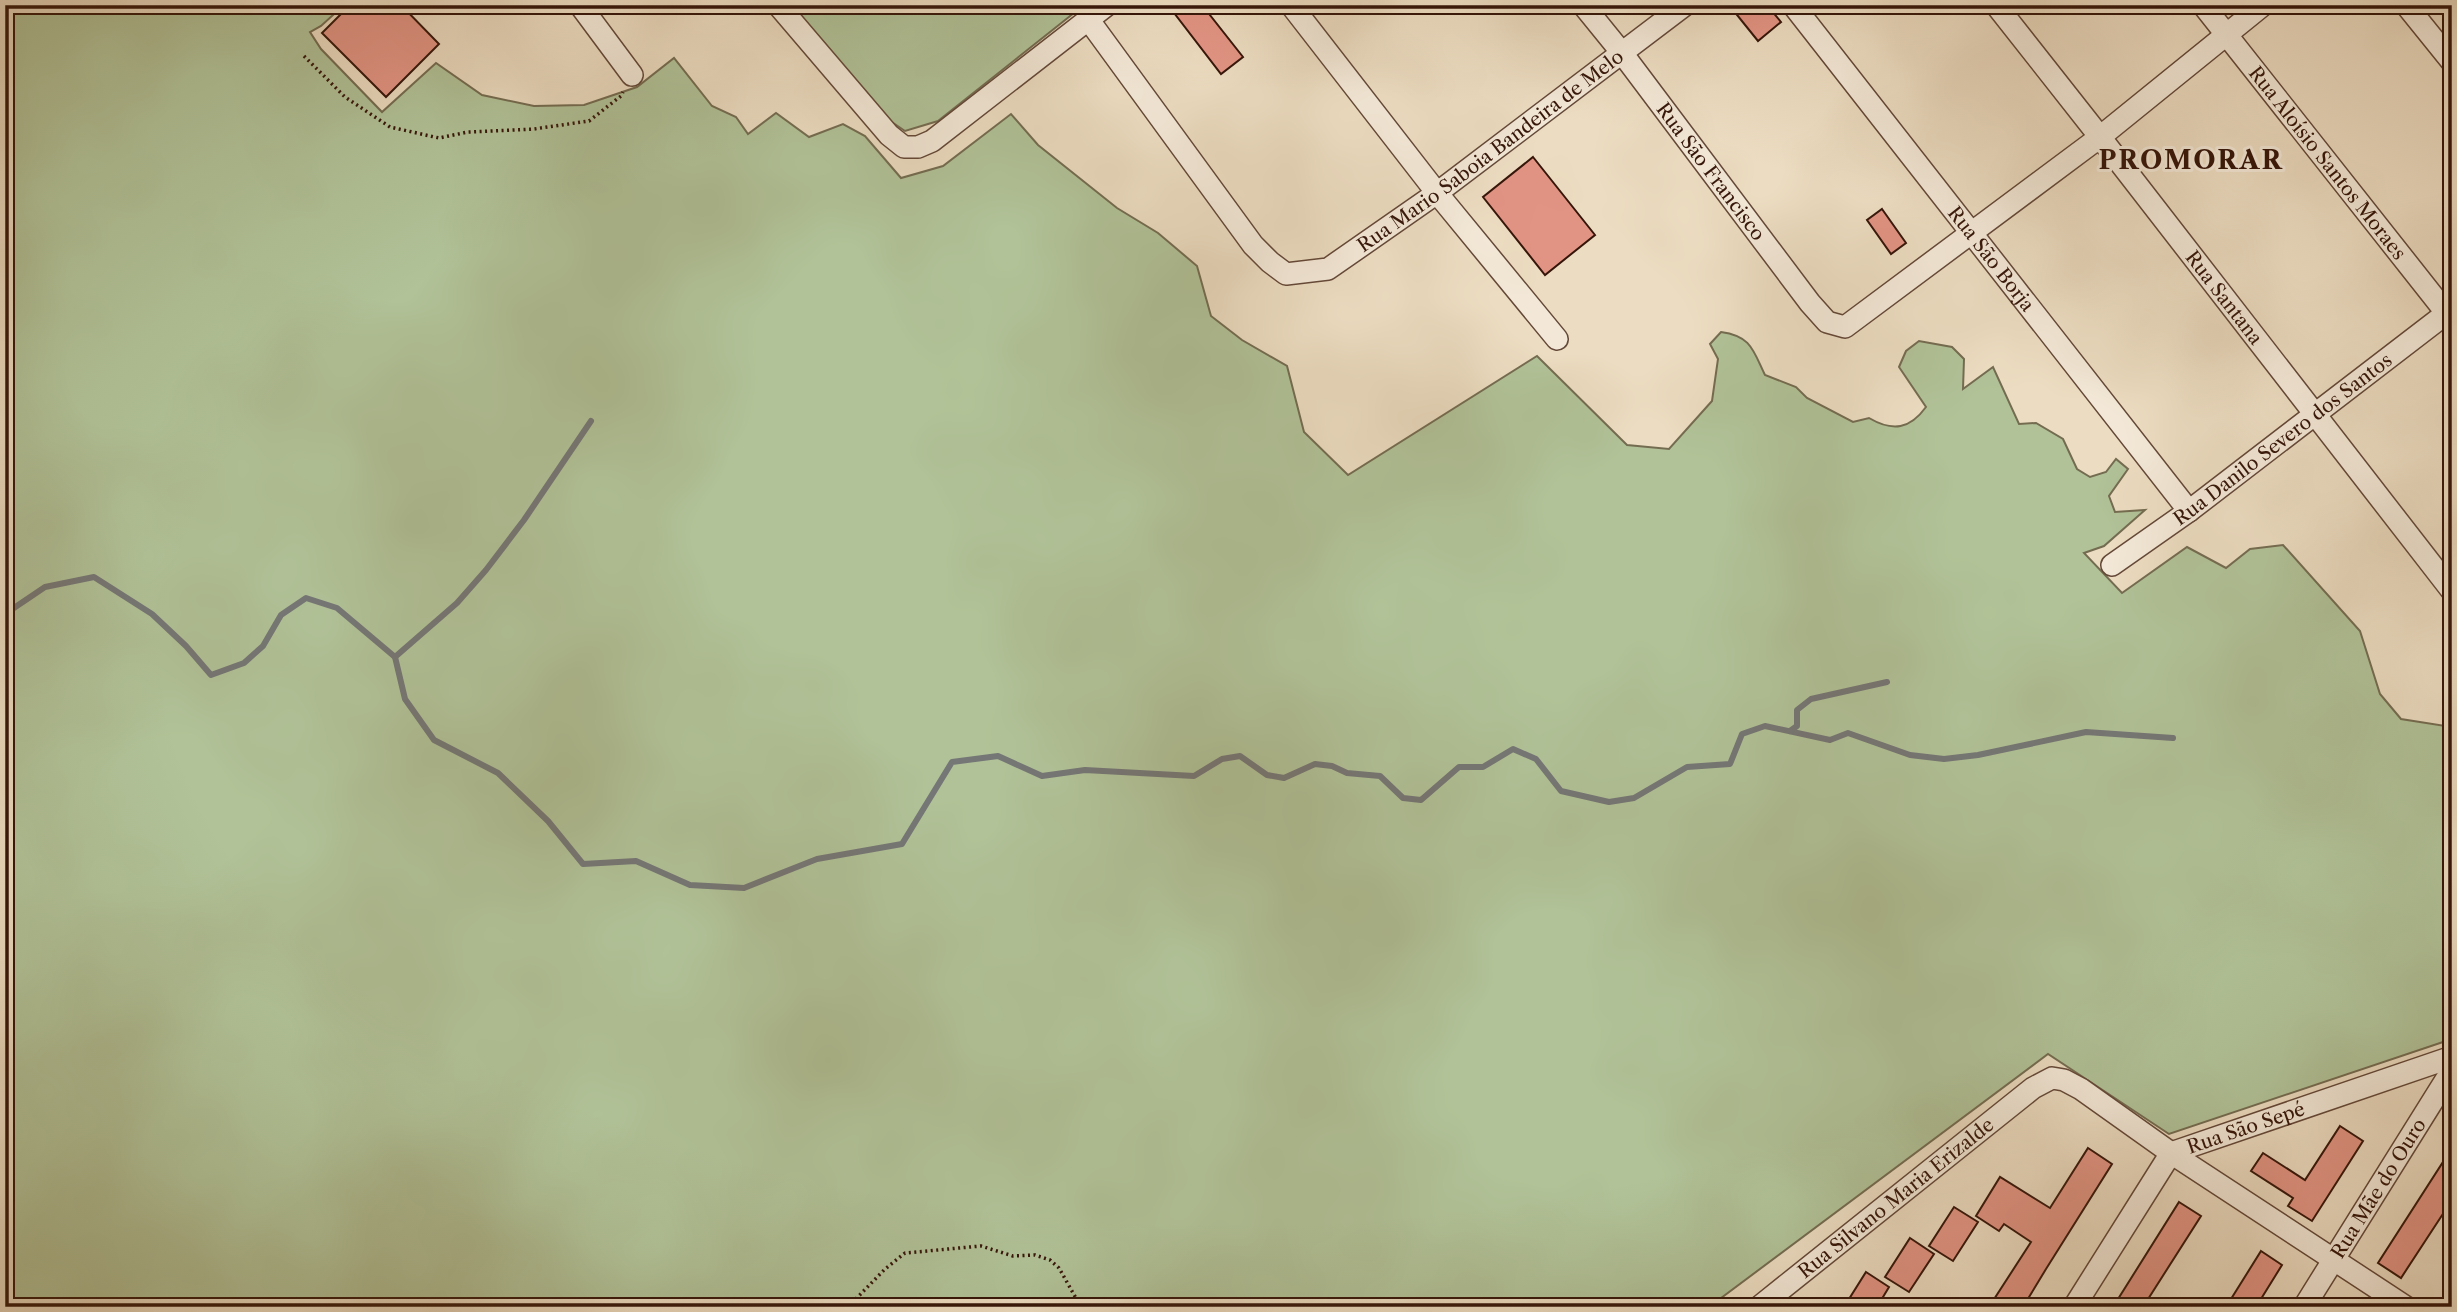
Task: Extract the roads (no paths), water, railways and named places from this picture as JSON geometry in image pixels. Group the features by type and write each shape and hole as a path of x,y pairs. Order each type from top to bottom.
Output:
{"street":[{"path":"580,5 632,75"},
{"path":"778,5 889,135 904,147 918,147 932,141 1107,5"},
{"path":"1291,5 1437,192 1557,339"},
{"name":"Rua São Francisco","path":"1584,5 1810,303 1828,322 1845,327 1972,232"},
{"name":"Rua Mario Saboia Bandeira de Melo","path":"1088,19 1253,245 1286,274 1328,269 1437,192 1685,5"},
{"name":"Rua São Borja","path":"1793,5 2189,512"},
{"name":"Rua Santana","path":"1996,5 2452,592"},
{"name":"Rua Aloísio Santos Moraes","path":"2203,5 2450,314"},
{"path":"1972,232 2100,136 2263,5"},
{"path":"2406,5 2452,62"},
{"name":"Rua Danilo Severo dos Santos","path":"2112,565 2189,512 2450,314"},
{"name":"Rua São Sepé","path":"2074,1307 2171,1153 2452,1057"},
{"name":"Rua Mãe do Ouro","path":"2304,1307 2452,1070"},
{"name":"Rua Silvano Maria Erizalde","path":"1759,1307 2033,1087 2052,1078 2064,1080 2081,1089 2171,1153"},
{"path":"2171,1153 2406,1307"}],"waterway":[{"path":"395,657 457,603 486,570 524,520 591,421"},
{"path":"5,614 45,587 94,577 152,614 186,646 211,675 244,663 263,646 281,615 306,598 337,608 395,657 405,699 434,740 498,773 548,821 583,864 636,861 690,885 744,888 817,859 902,844 952,762 998,756 1042,776 1085,770 1194,776 1222,759 1240,756 1267,775 1284,778 1315,764 1332,766 1347,773 1380,776 1403,798 1421,800 1459,767 1483,767 1513,749 1536,759 1561,791 1609,802 1634,798 1687,767 1730,764 1742,734 1765,726 1830,740 1848,733 1910,755 1944,759 1978,755 2086,732 2173,738"},
{"path":"1790,731 1797,726 1797,710 1811,699 1887,682"}],"district":[{"name":"PROMORAR","path":"2191,160"}]}
